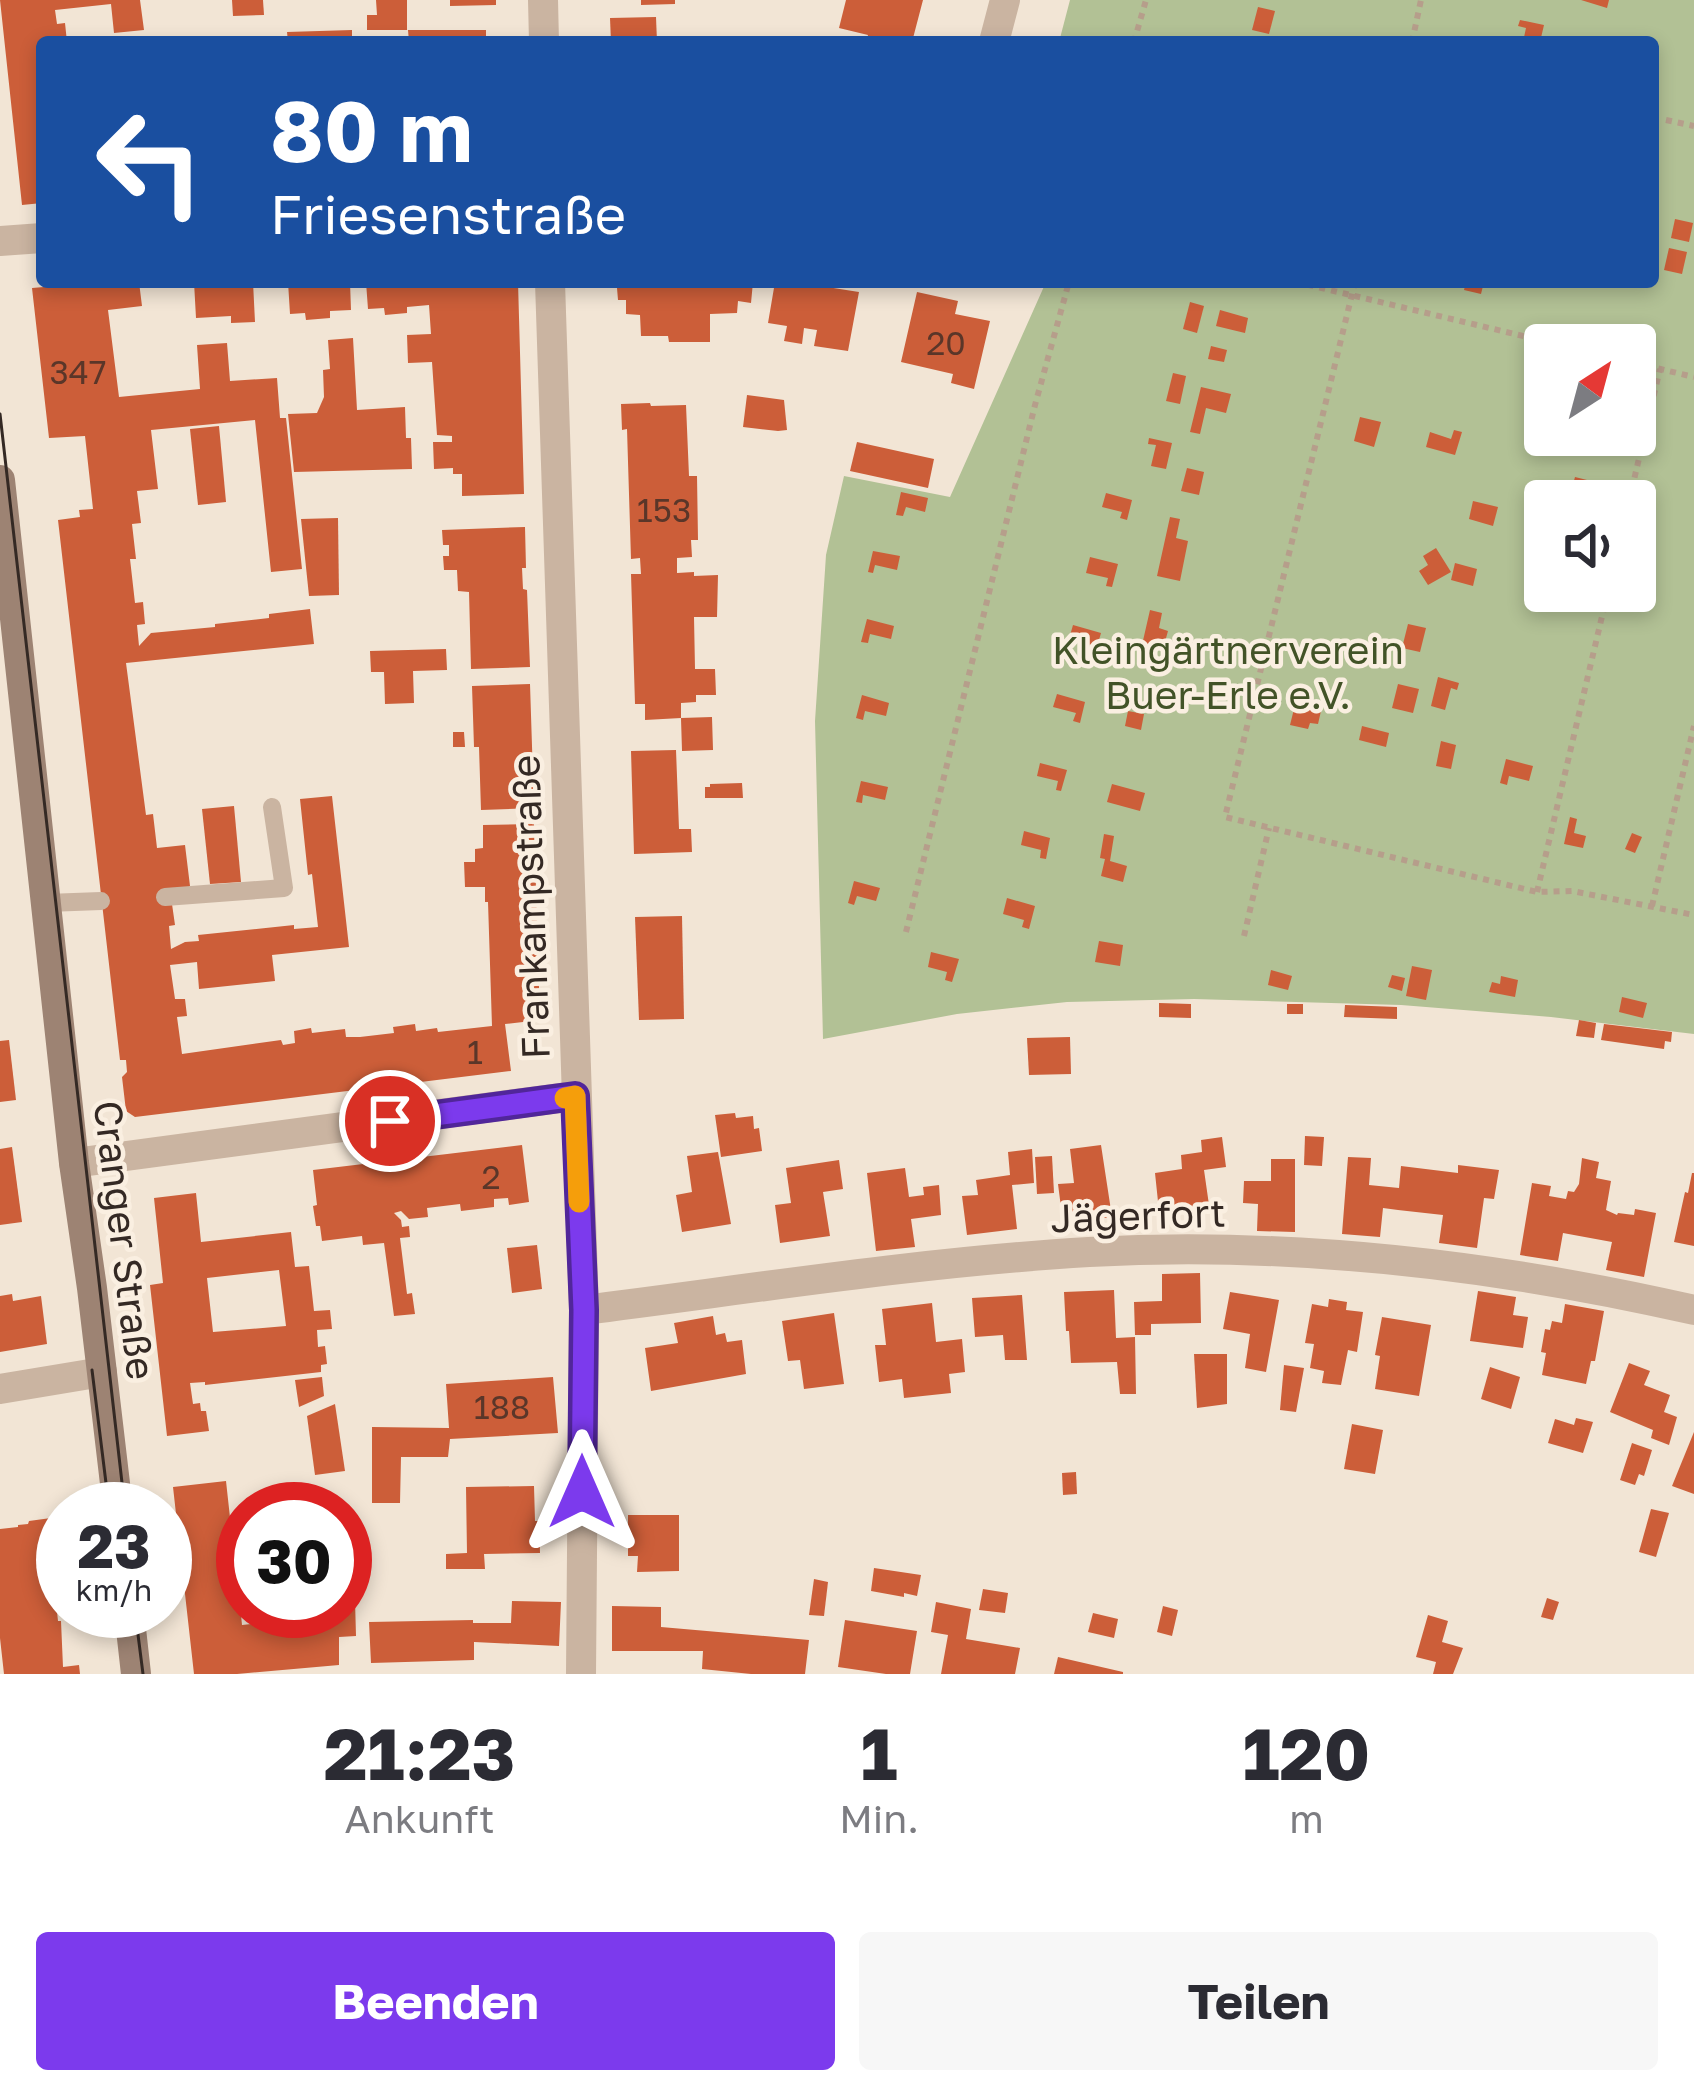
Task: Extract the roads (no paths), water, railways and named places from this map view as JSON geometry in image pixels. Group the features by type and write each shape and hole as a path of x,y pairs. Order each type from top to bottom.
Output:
{"main road":[{"name":"Cranger Straße","path":"0,480 74,1163 115,1482"},
{"path":"132,1638 136,1674"}],"street":[{"path":"543,0 544,36"},
{"path":"996,36 1005,0"},
{"path":"0,241 36,238"},
{"name":"Frankampstraße","path":"550,288 584,1310 581,1674"},
{"path":"74,1163 575,1096"},
{"name":"Jägerfort","path":"584,1310 1089,1252 1232,1250 1376,1258 1600,1288 1694,1310"},
{"path":"0,1389 102,1372"}],"lane":[{"path":"165,897 284,888 272,807"},
{"path":"47,903 101,901"}],"tram line":[{"path":"0,414 122,1482"},
{"path":"92,1370 106,1482"},
{"path":"138,1638 143,1674"}],"park label":[{"name":"Kleingärtnerverein Buer-Erle e.V.","path":"1228,672"}]}
